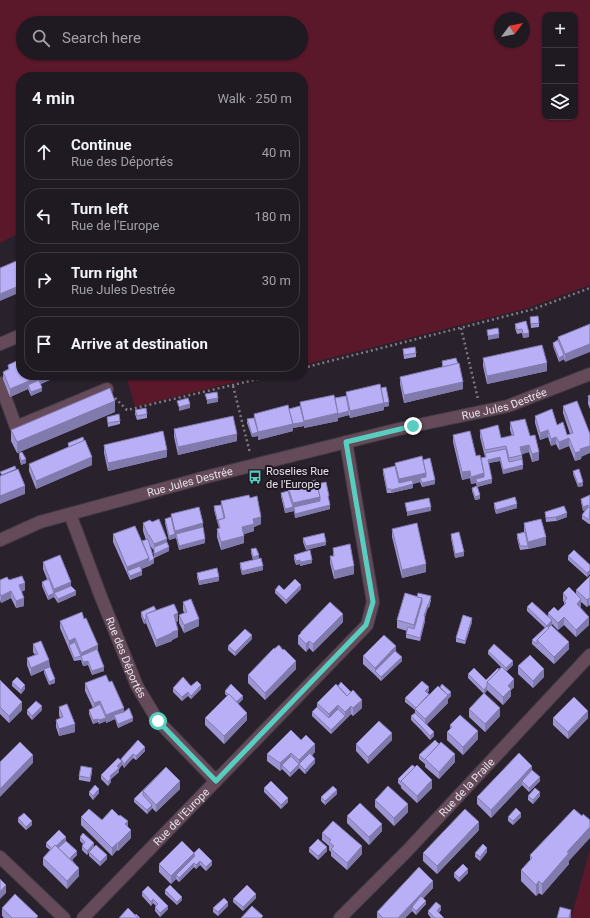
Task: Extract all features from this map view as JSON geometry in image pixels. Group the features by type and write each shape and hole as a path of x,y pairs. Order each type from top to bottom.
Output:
{"street":[{"path":"0,344 16,337"},
{"name":"Rue Jules Destrée","path":"0,540 40,522 198,479 399,429 508,406 590,374"},
{"path":"0,383 16,427 106,389"},
{"name":"Rue de l'Europe","path":"83,918 366,625 373,602 346,442"},
{"name":"Rue des Déportés","path":"70,514 137,686 158,721 216,781"},
{"name":"Rue de la Praile","path":"340,918 407,851 590,655"},
{"path":"0,856 64,918"}],"path":[{"path":"308,367 534,309 590,288"},
{"path":"461,328 481,411"},
{"path":"106,389 127,410 256,380"},
{"path":"233,386 253,465"}],"shaded area":[{"path":"0,0 590,0 590,285 528,308 308,364 308,72 16,72 16,235 0,243"},
{"path":"127,380 243,380 135,407"},
{"path":"590,849 590,918 571,918"}],"building":[{"path":"16,261 16,287 0,294 0,268"},
{"path":"538,316 539,323 531,324 530,317"},
{"path":"526,321 529,333 523,334 522,329 517,330 515,324"},
{"path":"590,324 590,344 565,354 558,337"},
{"path":"498,328 499,334 488,336 487,330"},
{"path":"558,340 564,355 559,358 553,343"},
{"path":"542,345 547,363 487,376 483,358"},
{"path":"415,347 416,353 404,355 403,349"},
{"path":"456,358 458,364 443,367 442,361"},
{"path":"16,361 16,380 31,380 10,389 3,372 9,369 8,365"},
{"path":"459,363 463,382 404,395 400,377"},
{"path":"39,380 42,388 31,392 28,385"},
{"path":"380,384 384,403 350,411 346,392"},
{"path":"386,387 389,402 384,403 381,388"},
{"path":"110,388 115,401 17,442 11,430"},
{"path":"217,392 218,398 207,400 205,394"},
{"path":"334,395 338,413 304,421 300,402"},
{"path":"346,396 349,411 338,414 335,398"},
{"path":"188,398 190,404 179,407 177,401"},
{"path":"577,401 590,434 590,446 580,449 581,451 575,453 569,438 559,442 556,437 551,439 548,430 540,433 535,416 552,409 557,425 563,422 567,435 573,433 563,406"},
{"path":"288,405 293,424 258,432 254,414"},
{"path":"300,406 304,422 293,424 289,409"},
{"path":"146,408 147,414 137,416 135,410"},
{"path":"119,414 120,421 108,423 107,417"},
{"path":"233,416 237,434 178,447 174,429"},
{"path":"254,418 258,432 252,434 247,419"},
{"path":"525,419 530,436 535,435 539,452 532,454 529,445 520,447 522,455 509,458 506,446 485,450 480,430 498,425 501,438 514,435 510,422"},
{"path":"163,431 167,450 108,463 104,445"},
{"path":"470,431 476,456 480,455 484,473 471,477 470,471 462,472 453,435"},
{"path":"83,437 84,441 69,447 68,443"},
{"path":"85,440 92,457 36,481 29,464"},
{"path":"506,449 509,462 522,459 523,465 503,470 500,457 488,460 492,479 477,483 476,479 484,477 481,458 486,457 485,453"},
{"path":"22,452 26,459 21,461 19,453"},
{"path":"422,456 426,473 399,479 395,463"},
{"path":"430,458 435,480 422,483 420,478 426,477 423,460"},
{"path":"15,466 16,469 2,475 0,472"},
{"path":"395,466 399,483 412,480 413,484 391,490 387,489 383,469"},
{"path":"18,469 25,486 0,496 0,476"},
{"path":"579,469 583,482 578,484 573,471"},
{"path":"316,480 320,497 293,503 288,487"},
{"path":"326,482 330,505 295,514 294,507 320,501 317,484"},
{"path":"477,486 480,495 475,497 472,488"},
{"path":"288,491 293,507 285,509 281,493"},
{"path":"249,495 250,498 257,496 261,517 253,519 254,524 242,527 244,536 221,542 217,529 220,528 218,520 225,518 221,501"},
{"path":"590,495 590,507 588,505 583,507 581,499"},
{"path":"515,497 517,504 496,510 494,503"},
{"path":"429,498 431,507 407,512 405,503"},
{"path":"221,505 224,518 218,520 218,523 214,506"},
{"path":"564,506 567,513 556,517 546,518 545,512"},
{"path":"199,507 203,523 175,531 171,514"},
{"path":"588,507 590,509 589,520 582,515"},
{"path":"171,517 175,534 169,536 165,519"},
{"path":"159,519 167,539 154,544 143,523 150,520 152,522"},
{"path":"541,519 546,537 528,542 524,523"},
{"path":"417,523 426,564 402,570 392,529"},
{"path":"135,526 149,558 127,567 113,534"},
{"path":"203,527 205,539 179,546 176,534"},
{"path":"459,532 464,552 455,554 451,534"},
{"path":"525,532 528,546 520,546 517,534"},
{"path":"324,533 326,542 306,546 303,538"},
{"path":"148,539 154,559 149,562 149,558 142,541"},
{"path":"167,542 169,547 154,554 154,547"},
{"path":"350,544 354,566 334,571 330,556 334,556 333,548"},
{"path":"256,548 259,555 253,557 251,549"},
{"path":"310,550 312,560 300,562 300,560 296,561 294,555"},
{"path":"574,550 590,565 590,570 587,573 568,556"},
{"path":"60,555 71,582 54,589 43,562"},
{"path":"261,558 263,566 242,571 240,563"},
{"path":"140,566 142,571 130,576 127,571"},
{"path":"217,568 219,577 199,581 197,573"},
{"path":"22,576 25,583 19,585 24,598 16,601 11,591 1,596 0,580 7,577 9,580"},
{"path":"590,576 590,599 589,598 587,600 576,590"},
{"path":"49,579 54,593 48,596 42,582"},
{"path":"295,579 301,585 286,600 275,590 279,585 284,590"},
{"path":"71,586 76,591 58,599 54,593"},
{"path":"569,587 581,599 577,604 589,617 576,630 564,617 558,623 548,613 554,607 558,611 566,603 564,602 567,598 563,593"},
{"path":"405,593 422,598 414,625 397,620"},
{"path":"418,593 431,596 424,616 420,638 406,634 408,627 414,629 422,602 422,598 417,597"},
{"path":"191,599 199,619 184,625 179,615 187,612 183,602"},
{"path":"330,602 343,614 313,644 309,641 306,644 298,636"},
{"path":"532,602 552,620 547,626 527,607"},
{"path":"174,604 178,613 174,615 178,630 156,640 146,614"},
{"path":"154,606 156,610 146,614 146,619 144,620 141,612"},
{"path":"82,612 84,619 86,618 98,645 81,653 75,638 69,641 60,621"},
{"path":"463,615 472,618 465,641 456,638"},
{"path":"551,625 569,642 554,657 537,640"},
{"path":"547,626 549,628 537,640 537,644 532,640"},
{"path":"245,629 252,635 235,652 228,646"},
{"path":"384,635 396,646 375,668 363,656"},
{"path":"41,641 49,660 31,668 27,658 38,654 33,644"},
{"path":"75,642 81,656 74,658 69,645"},
{"path":"494,644 513,661 506,668 488,651"},
{"path":"279,645 296,661 265,693 248,675 274,648"},
{"path":"97,649 104,667 92,671 88,661 83,662 81,656"},
{"path":"395,651 402,657 381,677 375,671"},
{"path":"530,655 544,669 533,681 518,666"},
{"path":"50,667 55,679 49,682 44,669"},
{"path":"502,667 514,679 508,686 511,689 503,697 487,682"},
{"path":"474,668 486,680 498,668 499,670 487,682 487,686 484,690 468,674"},
{"path":"106,675 109,682 112,681 124,708 106,715 100,701 94,703 85,683"},
{"path":"17,677 25,685 21,690 12,682"},
{"path":"183,677 191,686 197,681 201,685 191,696 188,692 182,697 173,688"},
{"path":"0,680 22,702 9,716 0,707"},
{"path":"422,681 429,687 425,691 429,694 416,708 405,698"},
{"path":"341,682 351,692 347,696 338,686"},
{"path":"231,684 243,696 236,702 225,691"},
{"path":"336,684 347,696 353,690 362,700 353,708 351,706 345,712 338,705 329,714 317,703"},
{"path":"442,684 451,692 448,695 440,687"},
{"path":"438,686 448,695 425,719 415,709"},
{"path":"484,693 500,708 485,724 469,709"},
{"path":"229,694 247,713 224,736 205,718"},
{"path":"574,697 588,711 568,732 553,718"},
{"path":"36,701 42,706 32,716 27,710"},
{"path":"67,704 75,724 59,729 56,720 63,717 59,707"},
{"path":"100,704 106,718 93,720 89,710"},
{"path":"317,707 329,718 338,709 345,716 331,730 312,712"},
{"path":"129,708 133,718 118,724 114,715 124,712"},
{"path":"415,713 434,732 430,736 411,716"},
{"path":"460,715 478,731 463,747 447,732 452,727 450,725"},
{"path":"379,721 392,733 368,757 356,744"},
{"path":"291,730 301,740 306,735 315,744 299,760 291,753 280,763 267,754"},
{"path":"138,740 145,747 136,756 133,754 124,764 121,759"},
{"path":"435,740 439,744 425,760 419,755"},
{"path":"20,742 33,755 0,789 0,762"},
{"path":"441,742 455,754 439,772 425,759"},
{"path":"310,753 315,759 305,770 299,764"},
{"path":"519,753 532,766 491,810 477,797"},
{"path":"291,756 299,764 290,773 282,765"},
{"path":"118,758 122,761 117,766 119,768 110,776 111,778 108,782 101,775"},
{"path":"412,765 415,767 401,782 398,779"},
{"path":"417,765 432,780 417,796 401,781"},
{"path":"81,766 92,768 90,778 79,776"},
{"path":"166,767 180,781 156,805 143,791"},
{"path":"163,770 143,791 143,795 152,805 147,810 134,799"},
{"path":"532,770 540,777 529,788 522,781"},
{"path":"271,781 288,798 281,805 264,788"},
{"path":"95,785 99,789 93,796 89,792"},
{"path":"333,786 337,790 325,801 321,797"},
{"path":"388,786 408,804 394,818 375,800"},
{"path":"535,788 540,792 533,800 528,796"},
{"path":"360,803 382,824 369,837 347,816"},
{"path":"516,808 521,813 513,821 508,817"},
{"path":"89,809 102,820 112,809 119,816 120,815 128,821 125,824 131,830 112,848 81,817"},
{"path":"465,809 479,822 437,866 423,853"},
{"path":"574,809 582,816 583,814 590,820 590,827 567,852 569,853 542,884 539,881 536,885 521,870 532,858 530,855"},
{"path":"24,813 32,821 26,827 18,818"},
{"path":"333,821 362,846 347,863 331,849 334,846 329,842 331,840 322,833"},
{"path":"59,830 66,837 52,849 46,843"},
{"path":"83,833 94,843 87,851 82,846 85,842 80,837"},
{"path":"318,839 327,847 318,856 309,848"},
{"path":"66,841 77,851 70,858 76,865 58,848"},
{"path":"182,841 194,853 171,876 159,864"},
{"path":"483,844 487,848 480,857 475,853"},
{"path":"55,845 79,868 67,881 43,858"},
{"path":"96,845 107,855 100,862 89,852"},
{"path":"199,848 212,861 206,867 200,861 196,865 194,863 179,878 176,875 195,856 194,853"},
{"path":"463,864 468,869 459,878 454,873"},
{"path":"419,867 433,881 398,918 383,918 377,912"},
{"path":"0,879 6,885 0,892"},
{"path":"170,885 182,897 177,902 165,890"},
{"path":"247,885 256,894 243,907 233,899"},
{"path":"148,886 168,906 160,913 155,907 158,904 153,899 151,902 142,892"},
{"path":"15,894 38,916 36,918 12,918 2,908"},
{"path":"421,896 426,901 416,911 412,907"},
{"path":"224,898 228,902 218,912 213,908"},
{"path":"436,902 441,906 437,911 444,918 435,918 428,911"},
{"path":"252,906 263,916 261,918 241,918"},
{"path":"560,907 571,910 569,918 557,918"},
{"path":"128,908 138,918 119,918"}],"place":[{"name":"Roselies Rue de l'Europe","path":"255,477"}],"route":[{"path":"158,721 216,781 366,625 373,602 346,442 413,426"}]}
